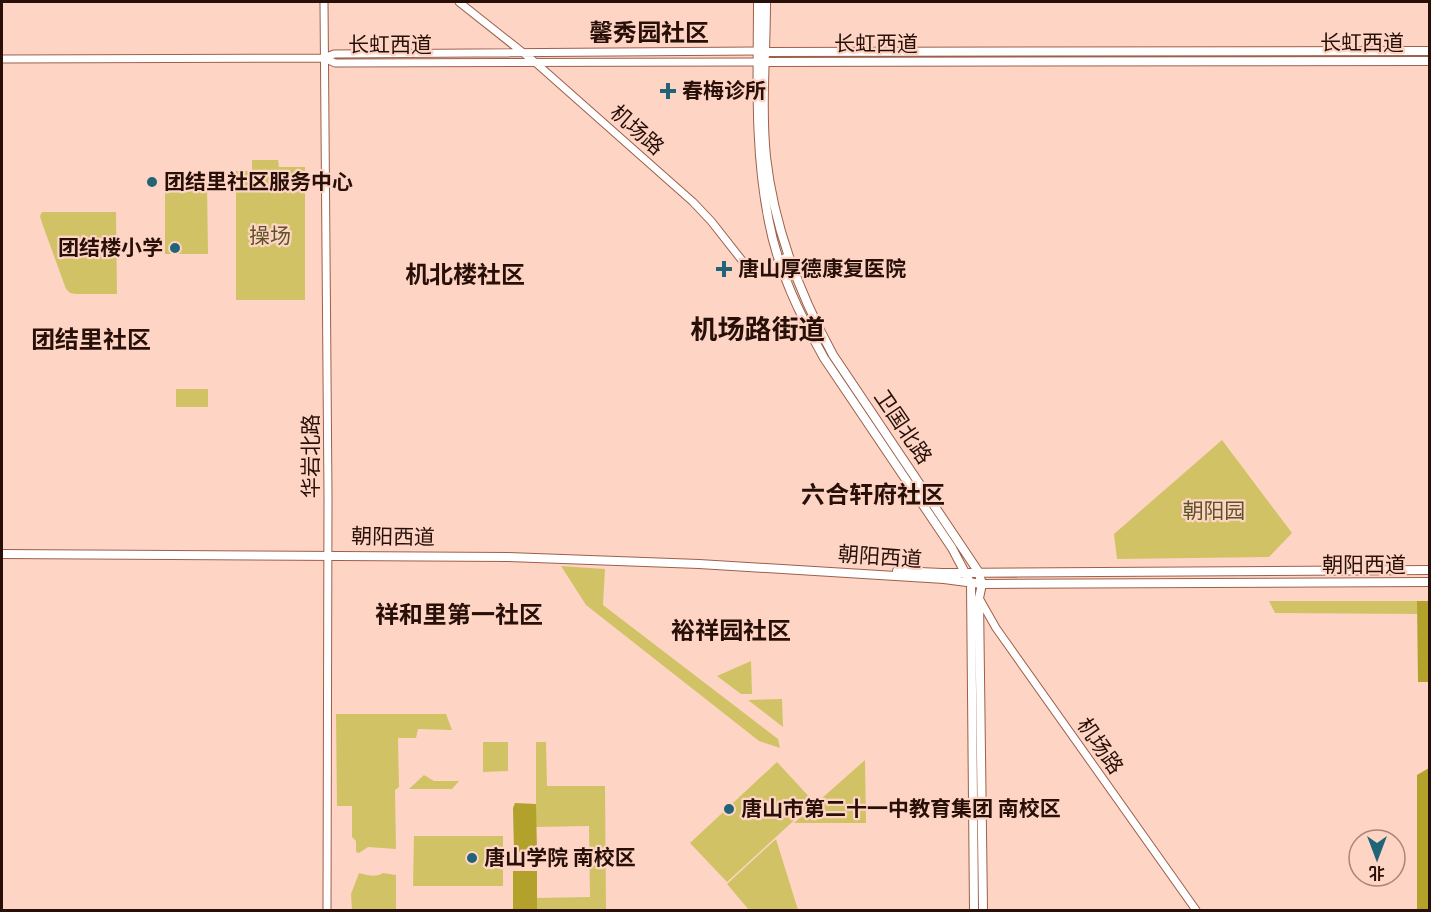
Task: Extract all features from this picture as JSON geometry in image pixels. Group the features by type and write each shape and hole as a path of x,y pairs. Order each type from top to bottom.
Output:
{"main road":[{"name":"卫国北路","path":"758,2 762,52 759,157 769,223 780,262 806,325 824,358 952,548 971,584 974,910"},
{"name":"卫国北路","path":"762,52 766,2"},
{"name":"长虹西道","path":"762,52 1430,51"},
{"name":"长虹西道","path":"762,62 1430,61"},
{"name":"卫国北路","path":"762,62 766,158 776,217 787,256 815,322 833,355 978,571 982,585 980,598 983,910"},
{"name":"朝阳西道","path":"2,554 327,555 337,551 688,563 944,579 982,585 1430,582"},
{"name":"朝阳西道","path":"381,554 597,555 966,573 978,571 1430,570"}],"street":[{"name":"华岩北路","path":"324,2 327,910"},
{"name":"机场路","path":"459,2 536,63 693,201 748,268 758,270 780,262 787,256"},
{"name":"长虹西道","path":"2,59 324,57 334,54 762,52"},
{"name":"长虹西道","path":"324,57 335,63 762,62"},
{"name":"机场路","path":"980,598 996,628 1196,910"}],"green space":[{"name":"操场","path":"252,160 278,160 279,167 305,167 305,300 236,300 236,171 252,171"},
{"name":"操场","path":"165,182 207,182 208,254 165,254"},
{"path":"42,212 116,212 117,294 76,294 66,289 42,223 40,216"},
{"path":"176,389 208,389 208,407 176,407"},
{"name":"朝阳园","path":"1222,440 1292,533 1269,557 1117,559 1114,534"},
{"path":"561,566 605,569 603,605 778,739 780,748 759,741 586,605"},
{"path":"1269,601 1417,601 1417,614 1275,613"},
{"path":"751,661 752,694 741,694 717,676"},
{"path":"782,699 783,727 748,700"},
{"path":"336,714 446,714 452,730 418,729 416,738 398,738 399,787 395,790 396,849 368,847 359,853 356,852 356,841 352,837 352,806 337,806"},
{"path":"483,742 508,742 508,771 483,772"},
{"path":"536,742 546,742 547,786 605,786 606,910 537,910 537,898 590,897 589,826 536,827"},
{"path":"865,760 866,823 794,823"},
{"path":"777,762 814,802 727,882 690,843"},
{"path":"424,775 434,781 459,781 452,789 409,789"},
{"path":"414,836 503,836 503,886 413,886"},
{"path":"776,839 798,910 749,910 727,884"},
{"path":"359,873 371,876 383,873 396,875 396,910 352,910 351,894"}],"shaded area":[{"path":"1417,601 1429,601 1429,682 1418,682"},
{"path":"1429,768 1429,910 1417,910 1417,775"},
{"path":"515,803 536,804 537,852 514,852 513,808"},
{"path":"513,871 537,871 537,910 513,910"}],"place":[{"name":"春梅诊所","path":"668,91"},
{"name":"团结里社区服务中心","path":"152,182"},
{"name":"团结楼小学","path":"175,248"},
{"name":"唐山厚德康复医院","path":"724,269"},
{"name":"唐山市第二十一中教育集团 南校区","path":"729,809"},
{"name":"唐山学院 南校区","path":"472,858"}],"district":[{"name":"馨秀园社区","path":"649,33"},
{"name":"机北楼社区","path":"465,275"},
{"name":"机场路街道","path":"758,330"},
{"name":"团结里社区","path":"91,340"},
{"name":"六合轩府社区","path":"873,495"},
{"name":"祥和里第一社区","path":"459,615"},
{"name":"裕祥园社区","path":"731,631"}]}
